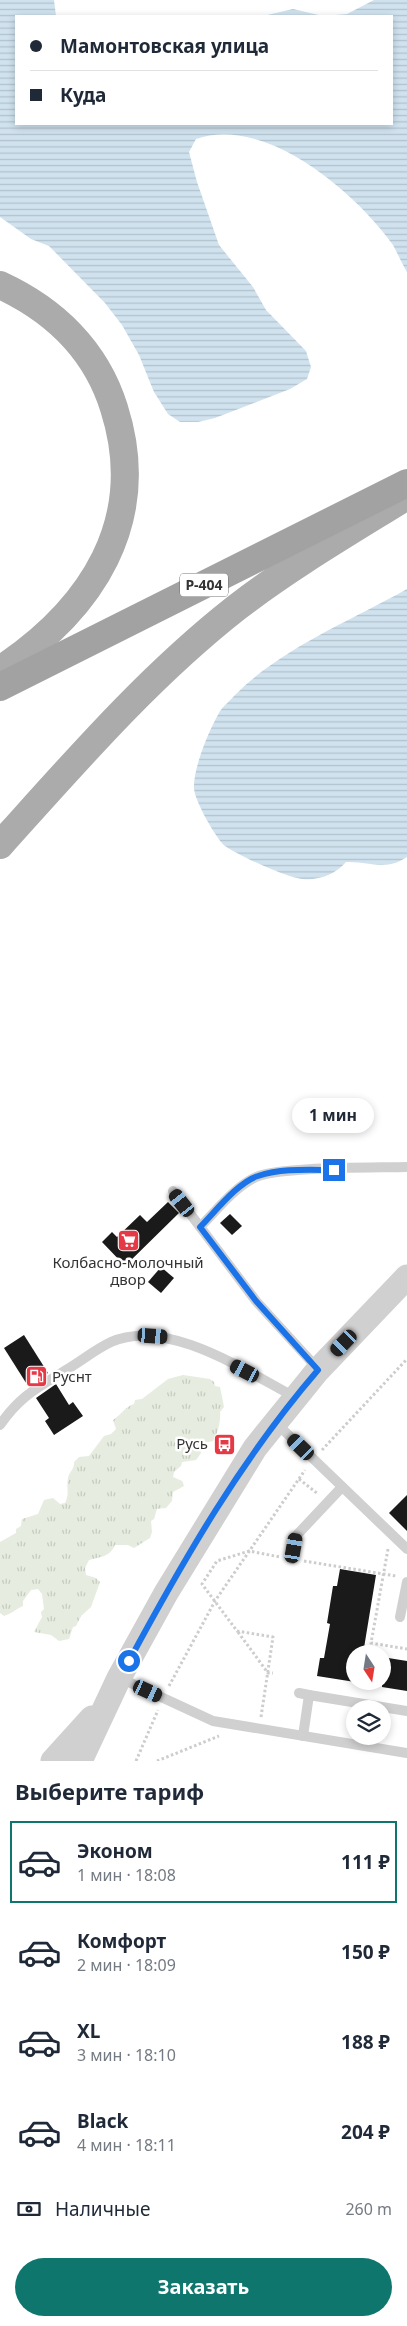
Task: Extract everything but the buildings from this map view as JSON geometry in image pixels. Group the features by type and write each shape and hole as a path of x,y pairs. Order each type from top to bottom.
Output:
{"highway":[{"name":"Р-404","path":"0,687 407,484"}],"main road":[{"path":"0,285 26,297 59,322 91,356 107,384 120,425 126,458 126,488 118,528 102,565 80,599 53,630 0,670"},
{"path":"0,845 157,677 235,609 317,551 407,496"}],"street":[{"path":"80,1761 115,1688 213,1514 255,1448 318,1370 407,1276"},
{"path":"53,1761 115,1688"}],"lane":[{"path":"200,1227 241,1186 256,1176 280,1171 407,1167"},
{"path":"172,1192 256,1301 318,1370"},
{"path":"0,1425 20,1399 112,1341 137,1335 169,1338 212,1354 295,1397"},
{"path":"275,1422 407,1549"},
{"path":"292,1559 295,1537 342,1487"},
{"path":"400,1617 407,1582"},
{"path":"115,1688 163,1698 213,1721 407,1753"},
{"path":"303,1736 304,1694 407,1711"}],"path":[{"path":"136,1761 163,1698 216,1601 298,1479 314,1459 407,1359"},
{"path":"298,1479 320,1495 331,1499"},
{"path":"388,1547 371,1643 407,1649"},
{"path":"216,1601 268,1673"},
{"path":"157,1761 260,1718 274,1636 237,1631"},
{"path":"268,1673 273,1673"}],"green space":[{"path":"183,1375 210,1379 214,1382 215,1386 220,1387 224,1407 220,1412 219,1427 213,1441 200,1444 201,1453 196,1460 182,1462 181,1466 174,1472 173,1477 182,1481 184,1486 173,1492 172,1501 166,1508 157,1509 154,1519 151,1521 152,1532 150,1538 134,1548 128,1545 115,1545 107,1554 89,1560 85,1568 86,1575 96,1578 100,1582 91,1607 81,1616 76,1626 73,1627 69,1639 59,1641 51,1635 34,1632 42,1617 41,1612 44,1609 42,1594 38,1589 31,1590 23,1601 23,1606 4,1616 0,1613 0,1542 16,1533 16,1529 21,1526 22,1519 38,1514 44,1500 53,1498 60,1504 65,1503 68,1478 74,1467 74,1462 79,1457 89,1456 104,1436 111,1434 116,1429 113,1420 134,1404 135,1400 142,1399 168,1379"}],"water":[{"path":"0,0 54,0 56,15 15,15 15,125 393,125 393,15 336,15 347,14 374,0 407,0 407,272 393,245 356,203 306,163 279,148 251,138 223,134 196,139 189,152 197,182 219,245 253,287 266,310 306,351 311,367 307,379 290,389 215,418 198,422 180,422 168,414 154,392 139,355 122,325 105,303 49,246 31,239 0,217"},
{"path":"293,9 319,15 267,15"},
{"path":"407,589 407,857 392,864 384,865 346,862 326,876 302,879 263,866 225,846 206,819 194,788 194,780 202,750 220,711 252,679 272,664 316,637"}],"place":[{"name":"Колбасно-молочный двор","path":"128,1240"},
{"name":"Руснт","path":"36,1377"},
{"name":"Русь","path":"224,1444"}],"route":[{"path":"129,1661 166,1593 255,1448 318,1370 256,1301 200,1227 241,1186 256,1176 280,1171 334,1170"}]}
